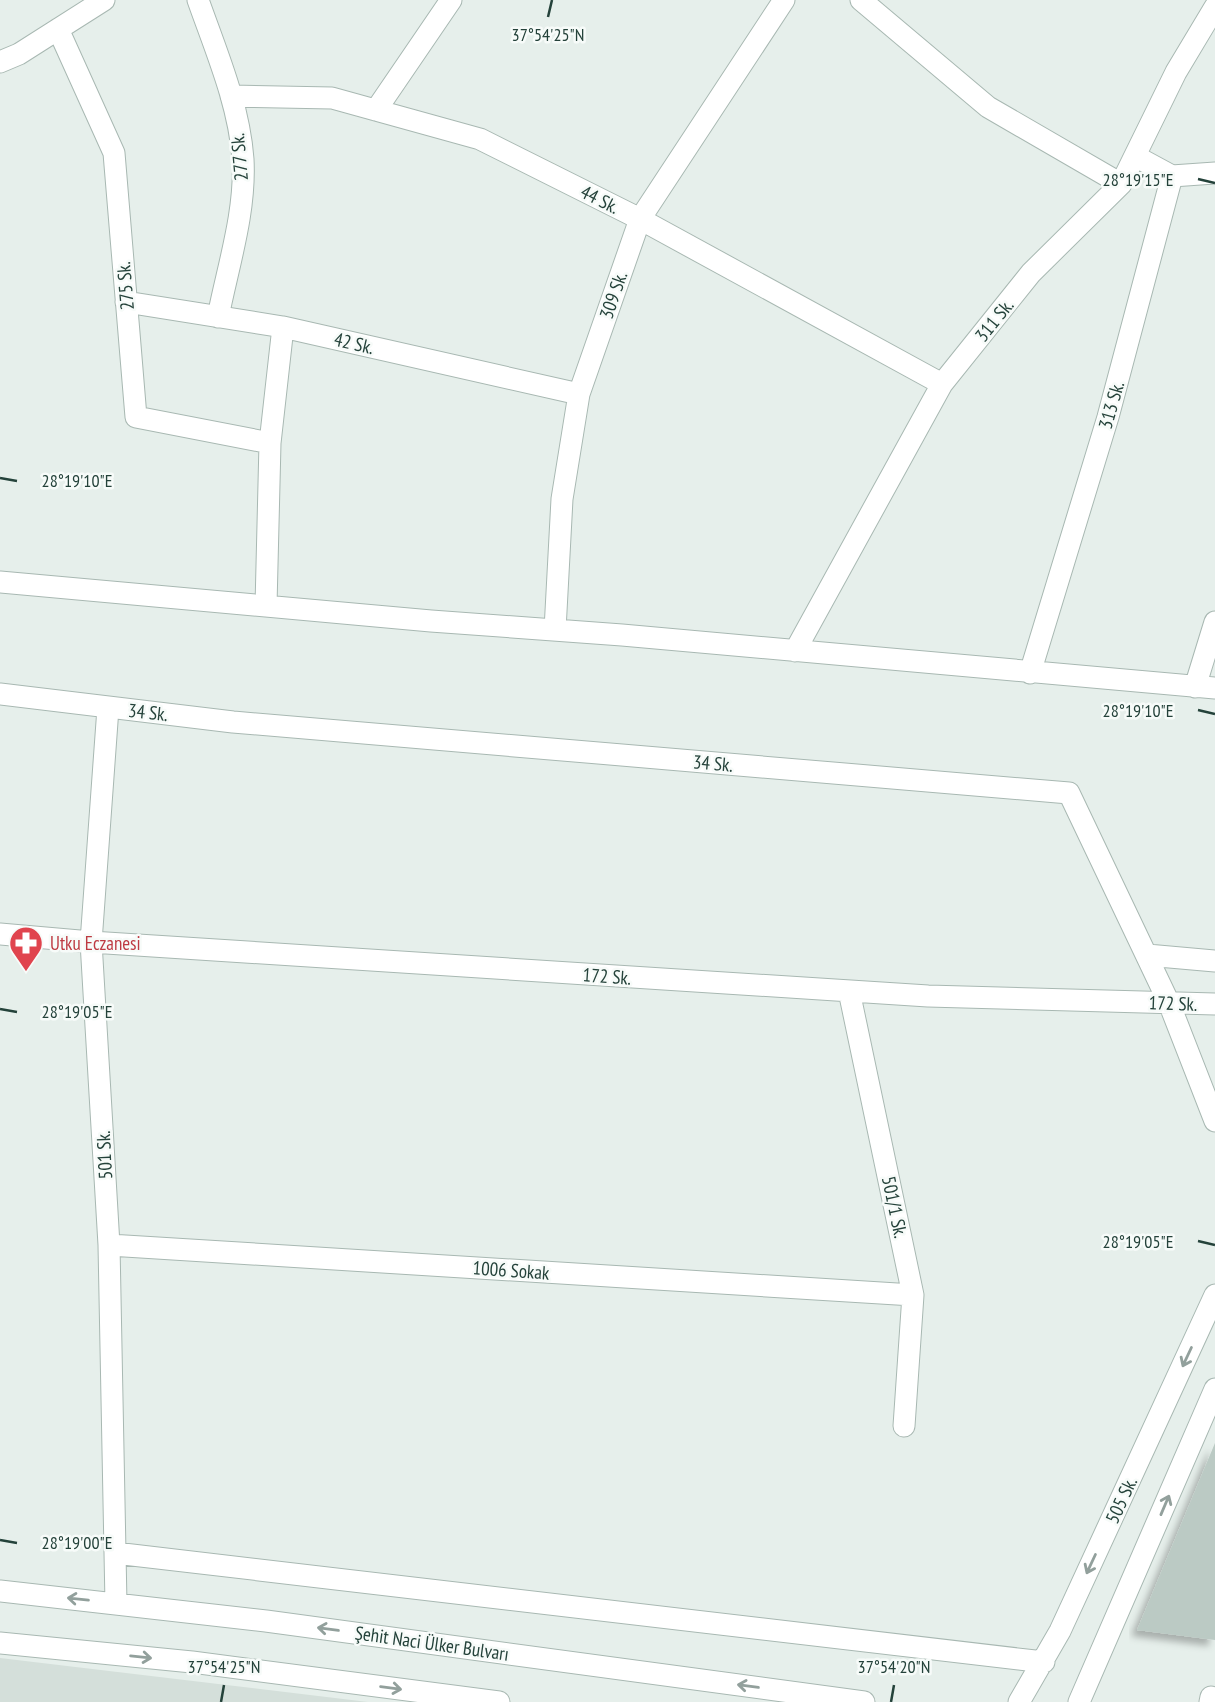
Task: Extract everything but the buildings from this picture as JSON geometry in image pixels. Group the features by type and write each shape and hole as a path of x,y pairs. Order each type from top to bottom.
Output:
{"street":[{"path":"0,62 19,54 104,0"},
{"name":"277 Sk.","path":"198,0 231,96 243,159 241,208 218,317"},
{"path":"376,110 451,0"},
{"name":"309 Sk.","path":"555,630 562,499 579,394 640,219 785,0"},
{"path":"861,0 988,107 1121,184"},
{"name":"311 Sk.","path":"795,651 942,384 1031,273 1121,184 1176,72 1215,7"},
{"name":"275 Sk.","path":"58,29 114,153 136,418 270,443"},
{"name":"44 Sk.","path":"231,96 332,98 480,139 640,219 942,384"},
{"path":"1135,156 1172,177 1215,173"},
{"name":"313 Sk.","path":"1030,673 1108,417 1172,177"},
{"name":"42 Sk.","path":"126,302 283,327 579,394"},
{"path":"266,606 270,443 283,327"},
{"path":"0,582 1205,688 1215,622"},
{"name":"34 Sk.","path":"0,694 233,722 1069,793 1170,1003 1215,1121"},
{"name":"501 Sk.","path":"108,708 91,942 109,1245 116,1604"},
{"name":"172 Sk.","path":"0,934 928,996 1215,1004"},
{"path":"1147,955 1215,961"},
{"name":"501/1 Sk.","path":"849,991 913,1295 904,1426"},
{"name":"1006 Sokak","path":"109,1245 913,1295"},
{"name":"505 Sk.","path":"1019,1702 1066,1619 1215,1295"},
{"path":"1079,1702 1215,1390"},
{"path":"115,1553 1044,1662"},
{"name":"Şehit Naci Ülker Bulvarı","path":"0,1591 279,1622 864,1702"},
{"path":"0,1643 192,1662 440,1698 499,1702"}],"shaded area":[{"path":"0,1658 368,1702 0,1702"}],"place":[{"name":"Utku Eczanesi","path":"26,973"}]}
